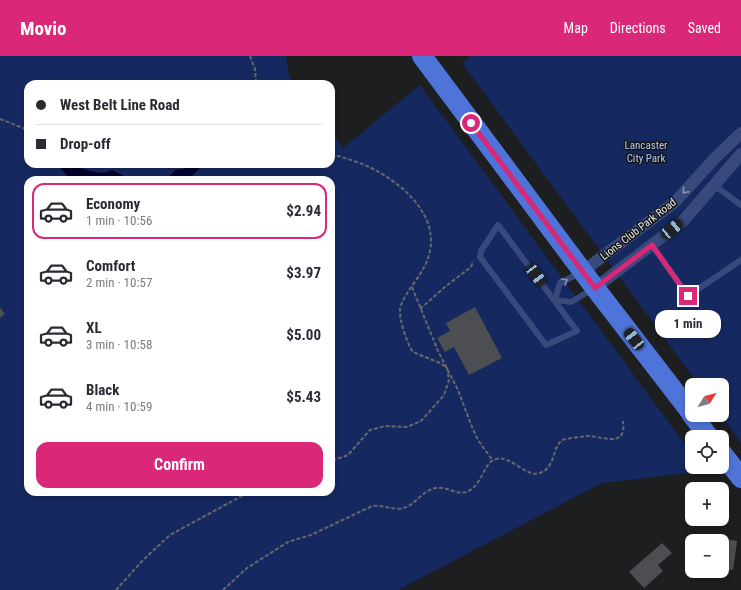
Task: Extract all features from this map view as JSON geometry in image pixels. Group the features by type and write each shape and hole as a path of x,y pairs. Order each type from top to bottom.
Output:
{"main road":[{"path":"422,56 582,272 685,406"},
{"path":"697,422 704,430"},
{"path":"729,462 741,478"}],"street":[{"name":"Lions Club Park Road","path":"582,272 675,202 699,174 741,133"},
{"path":"724,149 738,156"},
{"name":"Lions Club Park Road","path":"595,288 683,221 738,156"},
{"path":"699,174 714,185"},
{"path":"639,229 652,245"}],"lane":[{"path":"714,185 741,205"},
{"path":"498,225 555,300 577,330 546,345 480,257 481,251 498,225"},
{"path":"652,245 688,296 741,260"},
{"path":"555,300 560,283 582,272"},
{"path":"555,300 571,302 595,288"}],"path":[{"path":"250,56 255,69 256,80"},
{"path":"0,119 24,128"},
{"path":"335,155 373,168 412,197 428,223 431,247 424,270 400,307 401,323 410,348 413,352 440,363 447,368 449,380 444,395 421,421 407,427 385,426 370,430 348,455 335,460"},
{"path":"420,309 446,286 471,267 473,261 480,257"},
{"path":"412,287 438,352 447,368 478,440 493,461"},
{"path":"223,590 247,568 288,542 311,535 370,507 379,505 396,509 404,508 422,493 436,488 444,488 457,493 467,492 479,483 488,466 496,459 510,460 526,471 533,474 540,473 550,467 554,451 562,440 588,436 613,440 619,437 622,432 624,427 623,420"},
{"path":"116,590 143,560 170,535 242,496"}],"green space":[{"path":"0,56 286,56 289,76 292,80 24,80 24,168 335,168 335,137 343,148 420,85 685,445 685,473 602,483 398,590 0,590"},
{"name":"Lancaster City Park","path":"471,56 741,56 741,443 726,422 729,422 729,378 694,378 462,63"}],"shaded area":[{"path":"60,168 80,168 99,173 112,170 124,176 67,176"},
{"path":"200,168 192,176 168,176 175,170"}],"building":[{"path":"0,307 5,314 0,318"},
{"path":"475,307 502,358 469,375 454,347 445,352 437,338 450,331 446,323"},
{"path":"729,540 737,541 733,570 729,570"},
{"path":"662,543 672,553 658,565 663,571 644,588 629,572"}],"route":[{"path":"471,123 595,288 652,245 688,296"}]}
